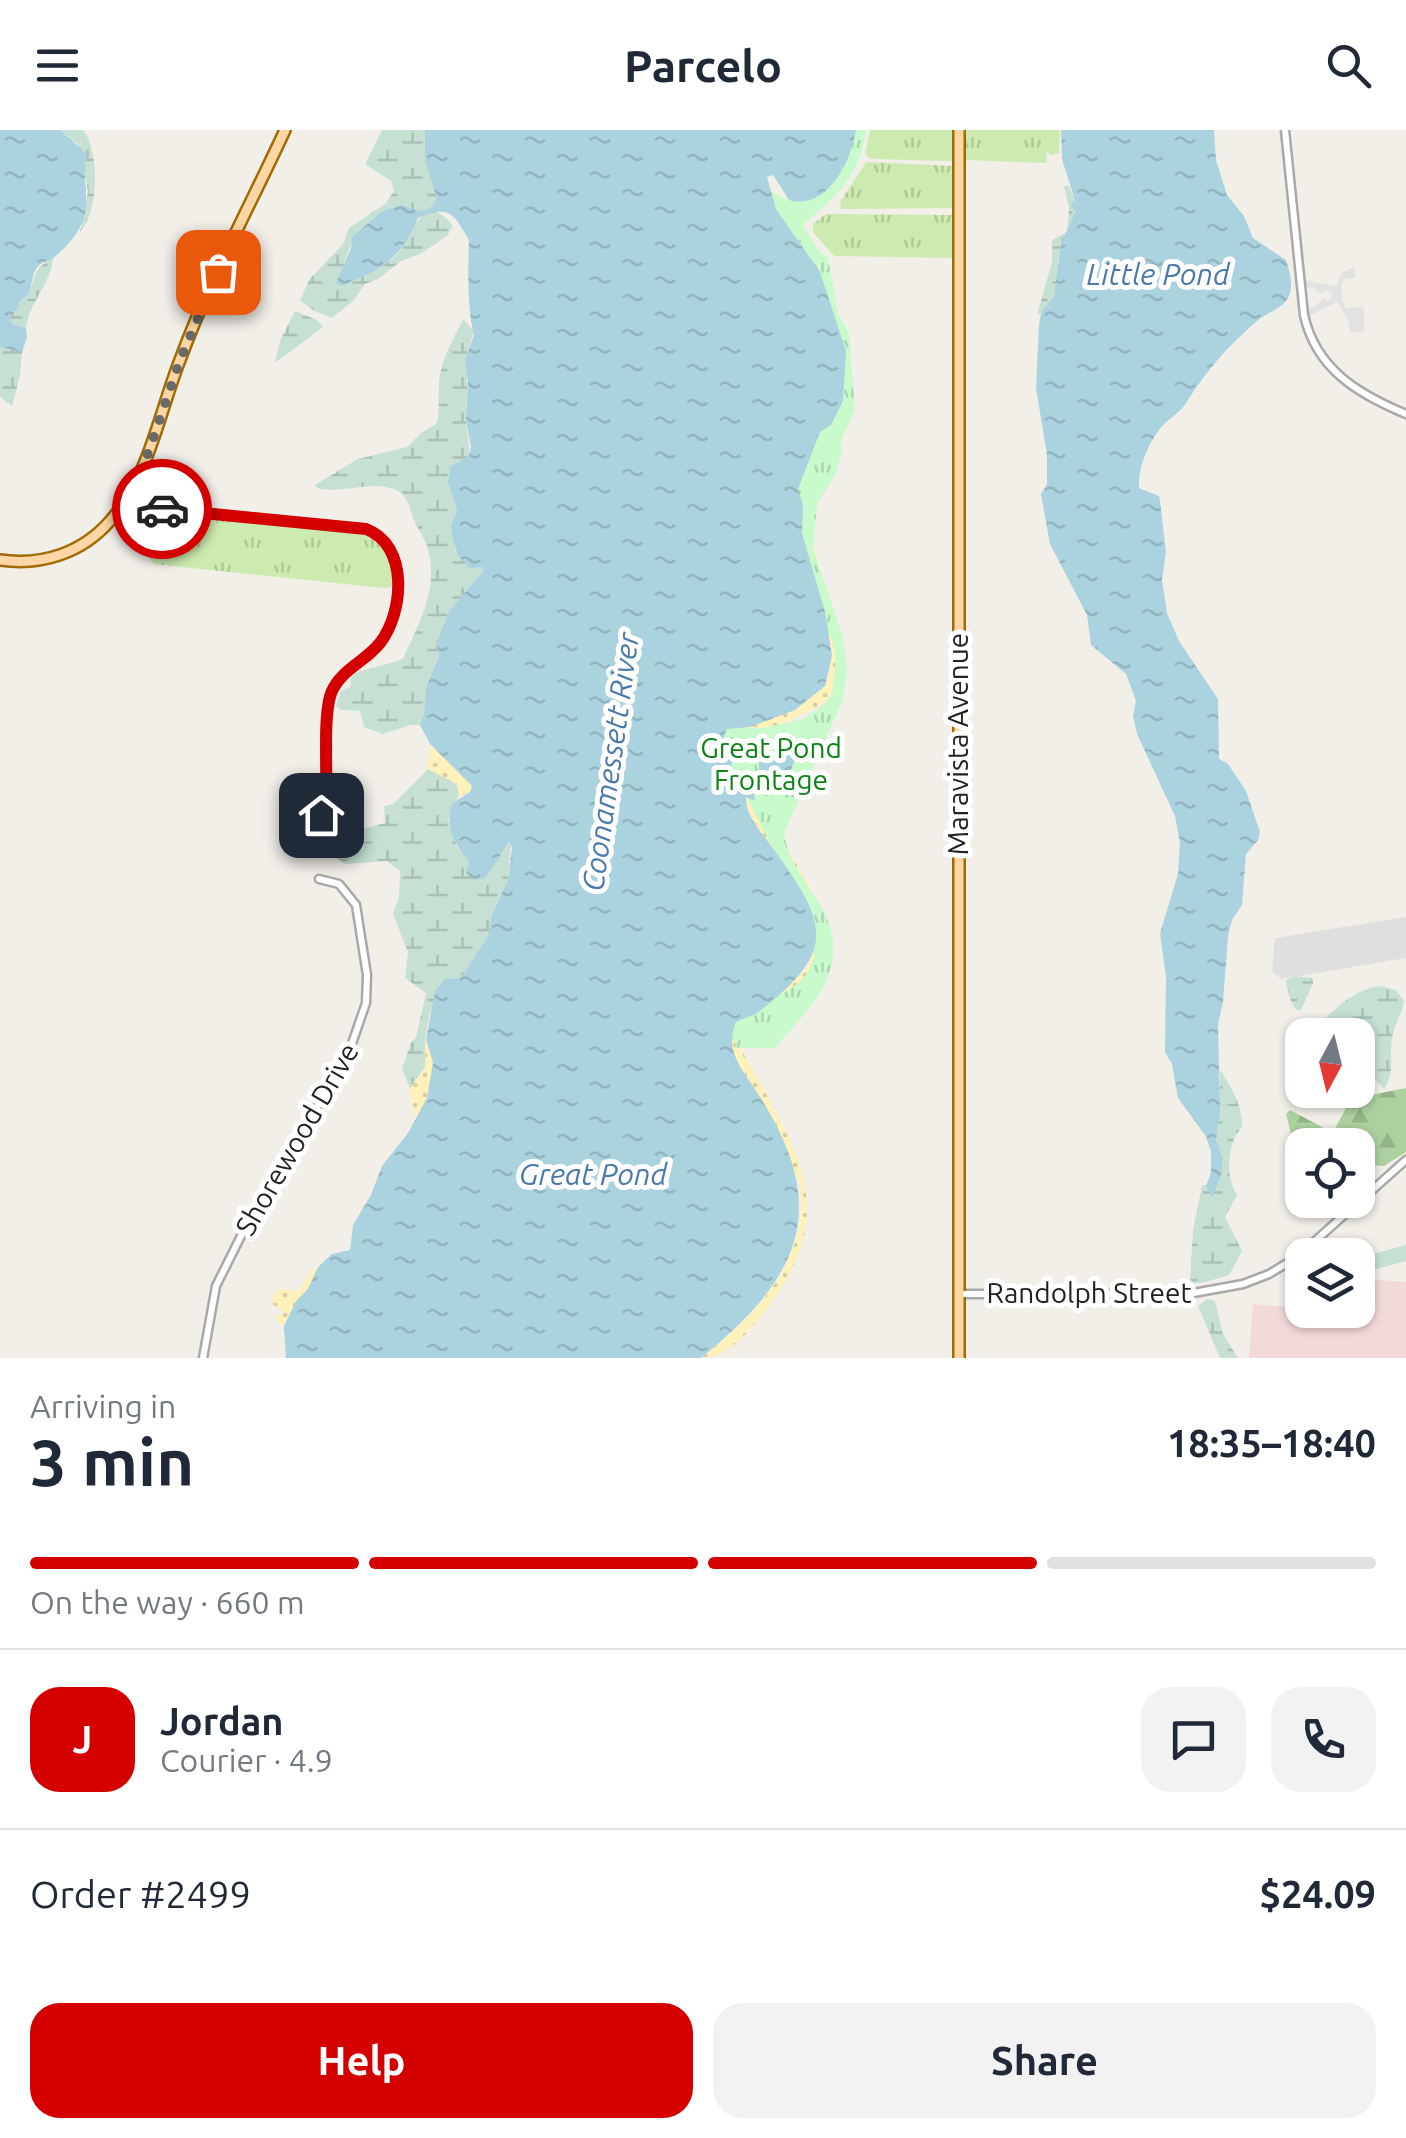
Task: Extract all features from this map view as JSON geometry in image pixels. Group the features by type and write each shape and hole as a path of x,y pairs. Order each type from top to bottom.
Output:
{"main road":[{"path":"0,560 43,560 72,550 99,532 125,501 149,451 191,332 285,130"},
{"name":"Maravista Avenue","path":"959,130 960,1358"}],"street":[{"path":"1284,130 1307,328 1322,360 1350,385 1406,414"},
{"path":"125,501 164,509 357,528 377,534 386,542 398,577 396,604 380,643 341,678 330,694 326,806 321,815"},
{"name":"Shorewood Drive","path":"202,1358 216,1286 244,1230 348,1055 366,1002 367,975 356,905 339,884 319,879"},
{"name":"Randolph Street","path":"959,1294 1188,1294 1252,1281 1289,1262 1406,1160"}],"shaded area":[{"path":"1354,267 1356,278 1344,279 1341,286 1343,302 1346,308 1364,307 1364,332 1350,332 1348,319 1337,302 1307,317 1306,309 1325,297 1325,301 1330,300 1332,293 1317,292 1314,287 1304,289 1303,280 1336,286 1342,272"},
{"path":"1406,917 1406,958 1281,979 1272,971 1275,938"},
{"path":"1375,1280 1406,1282 1406,1358 1249,1358 1253,1304 1285,1307 1285,1328 1375,1328"}],"green space":[{"path":"60,130 83,130 95,166 91,211 80,232 88,192 86,158"},
{"path":"382,130 425,130 425,160 439,196 423,211 415,213 405,206 391,209 367,223 351,245 341,286 392,259 424,214 432,211 453,226 447,236 422,253 401,261 365,284 353,301 332,318 300,300 309,280 343,244 349,228 385,204 394,191 391,181 365,164"},
{"name":"Great Pond Frontage","path":"855,130 866,130 852,174 836,195 803,225 818,250 828,258 838,314 849,333 855,410 841,441 836,473 817,504 813,549 843,637 847,670 843,699 784,833 794,864 823,910 834,951 824,986 775,1048 737,1048 731,1035 737,1021 798,983 808,972 814,955 775,853 733,770 719,727 763,728 803,719 826,703 832,693 836,661 833,641 821,620 799,541 796,474 806,261 760,181 777,195 808,199 833,180"},
{"path":"870,130 956,130 956,158 871,159 865,154"},
{"path":"962,130 1060,130 1059,153 1050,155 1047,150 1046,163 965,160"},
{"path":"866,162 954,166 955,208 841,209 840,202"},
{"path":"1064,186 1069,186 1076,213 1061,245 1055,293 1037,315 1052,262 1052,240 1067,232 1069,208"},
{"path":"826,214 953,215 956,258 834,256 813,232 813,224"},
{"path":"53,258 26,328 13,324 9,318 29,294 36,272"},
{"path":"295,311 317,320 323,327 275,363 280,341"},
{"path":"463,319 474,331 465,359 470,455 449,471 457,510 453,541 470,569 484,570 449,611 437,641 439,656 426,688 420,725 383,734 364,727 360,711 336,706 341,691 350,687 355,673 403,659 427,602 430,557 408,502 399,492 375,486 327,489 315,485 358,459 407,447 436,424 442,367"},
{"path":"0,347 22,352 12,406 0,397"},
{"path":"173,513 371,534 386,546 395,582 383,588 154,564 150,559 165,518"},
{"path":"428,769 447,776 461,790 448,820 469,868 488,872 511,841 508,880 494,909 489,936 461,978 446,979 441,987 426,1033 427,1064 410,1088 402,1069 416,1038 426,993 405,978 408,952 393,914 399,897 400,871 387,861 345,864 328,852 340,835 385,823 384,806 393,804"},
{"path":"1296,976 1312,978 1313,983 1301,1010 1294,1007 1286,984 1286,980"},
{"path":"1370,988 1396,990 1404,1001 1393,1033 1390,1076 1384,1089 1375,1079 1375,1018 1326,1018"},
{"path":"1220,1070 1242,1117 1229,1161 1237,1195 1225,1217 1242,1251 1229,1275 1193,1283 1193,1230 1202,1186 1216,1181 1222,1172 1216,1135"},
{"path":"1406,1088 1406,1152 1384,1166 1375,1165 1375,1128 1335,1128 1346,1108 1375,1108 1375,1094"},
{"path":"1290,1110 1324,1128 1290,1128 1286,1114"},
{"path":"1406,1245 1406,1261 1375,1269 1377,1253"},
{"path":"1207,1299 1215,1301 1223,1334 1238,1358 1220,1358 1198,1306"}],"sand":[{"path":"809,537 832,618 835,683 825,701 772,731 741,787 731,778 741,728 795,710 825,686 829,676 832,650"},
{"path":"430,744 468,781 472,786 470,792 459,796 457,784 428,769"},
{"path":"745,796 784,844 811,888 823,929 818,967 740,1047 794,1149 804,1180 807,1211 802,1243 787,1278 761,1316 727,1350 701,1358 740,1324 774,1285 796,1239 801,1214 797,1176 764,1107 734,1058 730,1035 735,1022 785,989 810,963 776,854 751,817"},
{"path":"426,1039 432,1058 432,1079 426,1100 415,1117 410,1088 425,1069"},
{"path":"318,1267 284,1326 277,1322 276,1316 285,1313 271,1303 277,1289 299,1291"}],"water":[{"path":"0,130 60,130 87,154 86,210 79,229 60,252 40,264 29,294 9,318 13,324 26,328 22,352 0,347"},
{"name":"Great Pond","path":"425,130 856,130 843,169 826,191 815,198 789,200 773,175 767,177 776,209 820,272 846,351 843,401 831,425 820,432 798,489 803,505 802,533 825,612 832,656 825,686 795,710 750,727 727,729 723,739 732,758 731,778 754,794 755,801 746,797 750,815 803,893 813,914 816,933 813,952 803,970 757,1013 736,1022 732,1043 738,1061 782,1138 795,1175 799,1209 794,1241 782,1271 761,1300 701,1358 286,1358 284,1326 296,1301 308,1289 318,1267 332,1254 350,1250 353,1225 382,1166 408,1133 427,1098 433,1063 426,1039 435,991 445,979 461,978 488,936 492,914 508,880 512,848 510,841 485,878 474,880 466,872 469,862 455,841 449,819 453,803 470,792 472,786 430,744 420,725 426,688 439,656 437,641 449,611 484,570 470,569 458,555 451,527 457,510 448,482 450,467 469,456 471,447 466,420 465,359 474,335 469,300 469,240 454,217 444,212 428,214 418,218 404,244 388,261 341,286 336,283 352,237 381,212 401,205 425,211 437,199 425,160"},
{"name":"Little Pond","path":"1061,130 1214,130 1216,160 1227,195 1244,216 1253,238 1286,260 1291,279 1285,302 1236,340 1183,407 1159,430 1144,458 1139,480 1139,488 1159,496 1166,552 1162,580 1167,613 1179,641 1218,699 1219,759 1228,764 1246,791 1260,832 1246,854 1242,905 1228,936 1218,1024 1220,1114 1216,1139 1222,1172 1212,1198 1206,1186 1211,1173 1211,1151 1205,1135 1178,1098 1172,1064 1165,1052 1166,977 1160,933 1178,874 1180,843 1175,816 1137,734 1133,716 1136,701 1126,674 1091,645 1087,615 1050,544 1041,494 1047,484 1047,455 1036,388 1039,325 1041,313 1054,296 1061,243 1076,211 1071,208 1072,202 1076,204 1062,159"},
{"path":"798,743 797,752 788,774 766,797 759,779 759,761"}],"way so far":[{"path":"162,509 125,501 149,451 180,360 218,272"}],"route":[{"path":"162,509 366,529 381,536 390,548 398,587 389,626 380,643 341,678 330,697 326,806 321,815"}],"water label":[{"name":"Coonamessett River","path":"611,762"}]}
